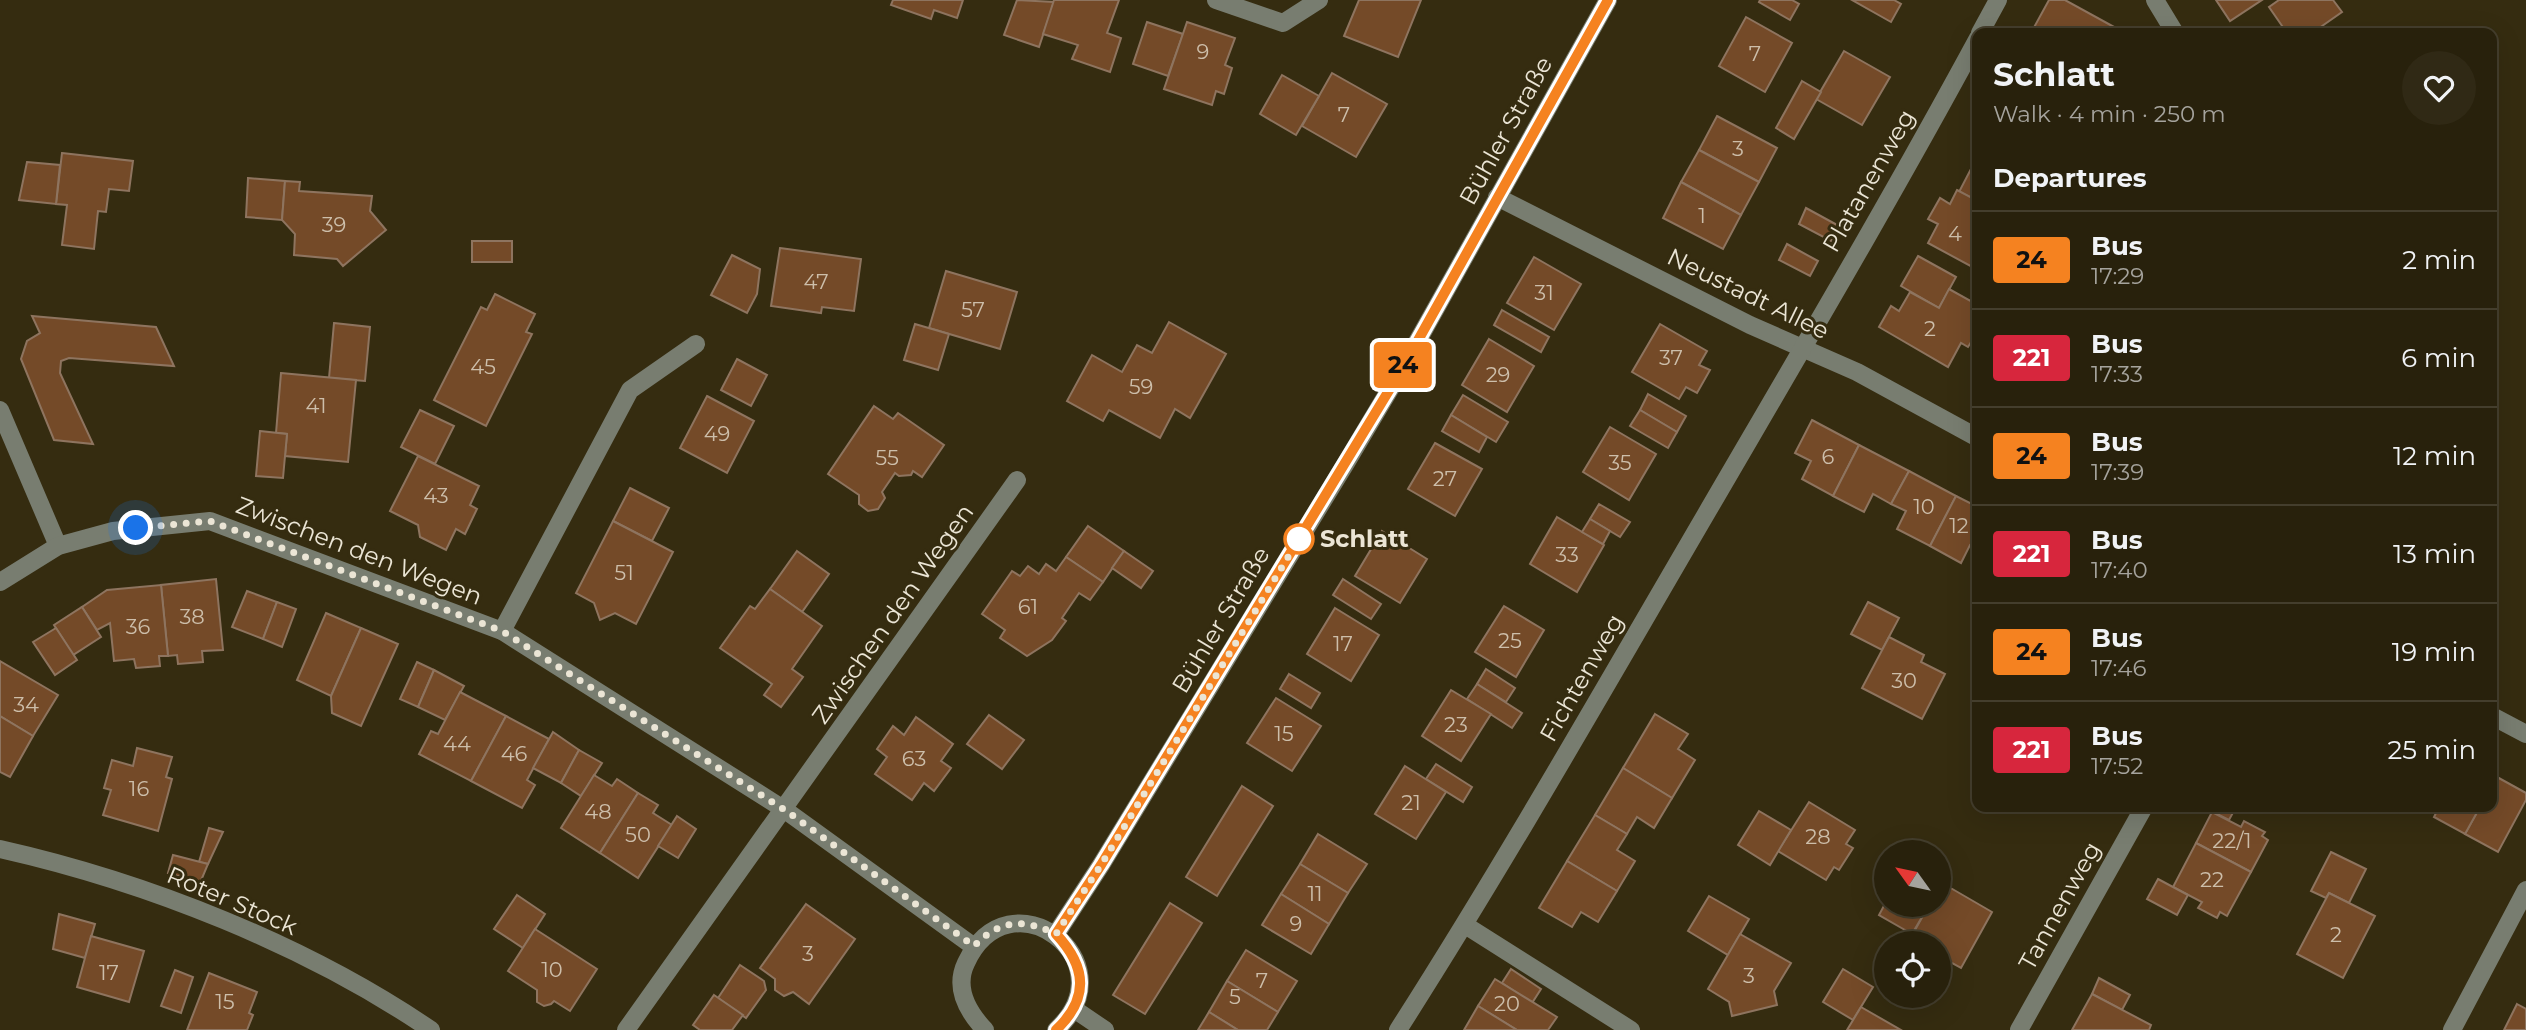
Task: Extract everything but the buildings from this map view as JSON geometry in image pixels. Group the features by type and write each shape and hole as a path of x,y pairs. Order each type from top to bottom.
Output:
{"street":[{"path":"1216,0 1283,23 1319,0"},
{"name":"Bühler Straße","path":"1056,934 1101,865 1402,369 1608,0"},
{"name":"Platanenweg","path":"1983,28 1998,0"},
{"path":"2155,0 2172,28"},
{"name":"Platanenweg","path":"1802,348 1972,48"},
{"name":"Neustadt Allee","path":"1497,197 1750,326 1857,372 1972,435"},
{"name":"Zwischen den Wegen","path":"502,631 630,390 696,344"},
{"name":"Fichtenweg","path":"1398,1030 1465,925 1802,348"},
{"path":"0,410 58,545"},
{"name":"Zwischen den Wegen","path":"785,810 1017,480"},
{"name":"Zwischen den Wegen","path":"0,582 58,545 113,531 210,521 502,631 785,810 974,946"},
{"path":"2497,719 2526,734"},
{"path":"626,1030 785,810"},
{"name":"Tannenweg","path":"2019,1030 2141,812"},
{"name":"Roter Stock","path":"0,849 88,870 254,934 391,1004 431,1030"},
{"path":"2452,1030 2526,890"},
{"path":"985,1030 970,1014 962,991 963,968 974,946 986,934 1003,926 1021,923 1040,926 1056,934 1070,949 1079,968 1080,989 1074,1009 1056,1030"},
{"path":"1465,925 1630,1030"},
{"path":"1074,1009 1105,1030"}],"bus line":[{"name":"24","path":"1056,1030 1074,1009 1080,989 1079,968 1070,949 1056,934 1101,865 1402,369 1608,0"}],"place":[{"name":"Schlatt","path":"1299,539"}],"route":[{"path":"136,528 210,521 502,631 785,810 974,946 986,934 1003,926 1021,923 1040,926 1056,934 1101,865 1299,539"}]}
